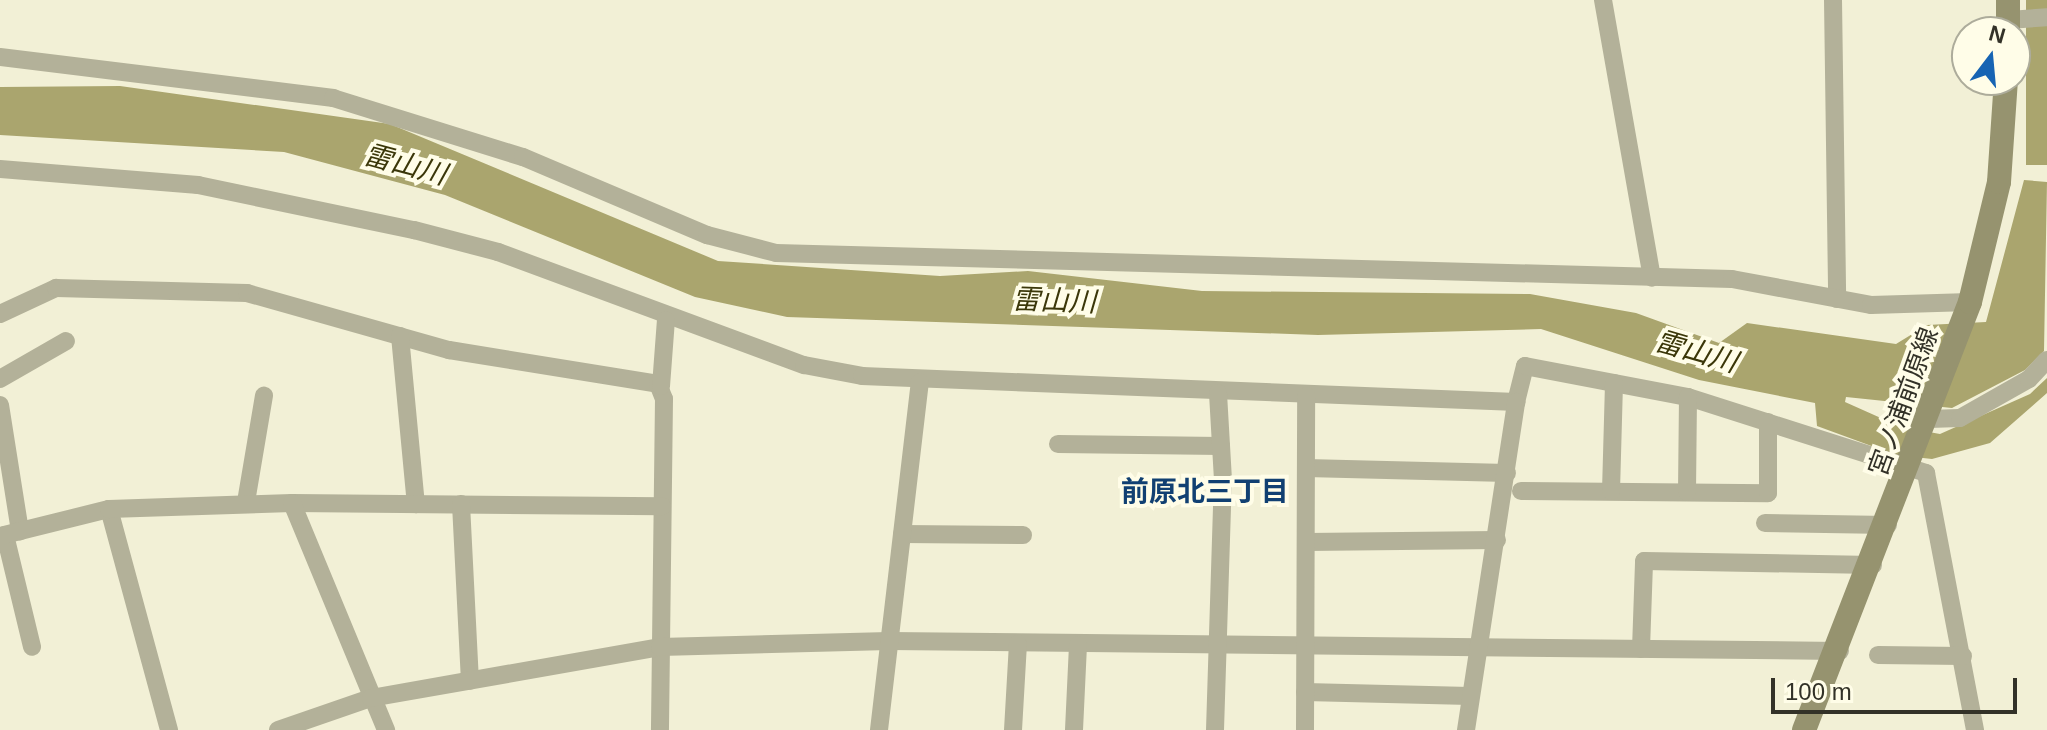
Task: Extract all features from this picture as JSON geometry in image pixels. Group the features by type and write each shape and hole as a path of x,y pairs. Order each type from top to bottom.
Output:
{"main road":[{"name":"宮ノ浦前原線","path":"1804,730 1840,651 1929,419 1970,302 1999,182 2005,96"}],"street":[{"path":"1603,0 1652,278"},
{"path":"1833,0 1837,299"},
{"path":"0,57 333,98 523,157 707,235 776,253 1732,279 1837,299 1916,307 1970,302"},
{"path":"0,169 279,199 498,252 666,320 804,365 920,382 1516,402"},
{"path":"0,314 56,288 247,293 400,336 661,386"},
{"path":"660,730 661,386 666,320"},
{"path":"400,336 416,504"},
{"path":"0,379 66,341"},
{"path":"1929,419 1944,424 1980,408 2047,360"},
{"path":"1466,730 1516,402 1525,366 1688,397 1926,473 1938,511 1975,730"},
{"path":"879,730 920,382"},
{"path":"1611,491 1614,383"},
{"path":"1215,730 1221,446 1218,393"},
{"path":"246,502 264,396"},
{"path":"1305,730 1306,396"},
{"path":"1687,492 1688,397"},
{"path":"0,405 8,534 32,647"},
{"path":"1521,491 1768,493 1768,422"},
{"path":"1058,444 1221,446"},
{"path":"1306,468 1507,473"},
{"path":"8,534 109,509 246,502 662,506"},
{"path":"292,503 386,730"},
{"path":"461,504 470,681"},
{"path":"109,509 169,730"},
{"path":"1765,523 1888,525"},
{"path":"902,534 1023,535"},
{"path":"1306,542 1497,540"},
{"path":"1641,649 1644,561 1873,565"},
{"path":"278,730 371,698 660,647 889,641 1215,648 1840,651"},
{"path":"1013,730 1018,644"},
{"path":"1074,730 1078,645"},
{"path":"1878,655 1963,656"},
{"path":"1305,692 1470,696"}],"water":[{"path":"2026,0 2047,0 2047,165 2026,165 2026,96 2031,96 2031,16 2026,16"},
{"name":"雷山川","path":"120,86 390,124 718,261 940,276 1028,271 1202,291 1530,294 1636,313 1719,343 1747,323 1896,344 1927,325 1986,322 2024,180 2047,182 2044,351 2025,370 1952,408 1846,397 1845,402 1901,427 1940,434 2030,394 2047,378 2047,393 1990,443 1932,459 1896,455 1817,426 1815,403 1699,380 1541,329 1318,335 787,317 695,297 445,195 284,152 0,135 0,87"}],"district":[{"name":"前原北三丁目","path":"1205,492"}]}
